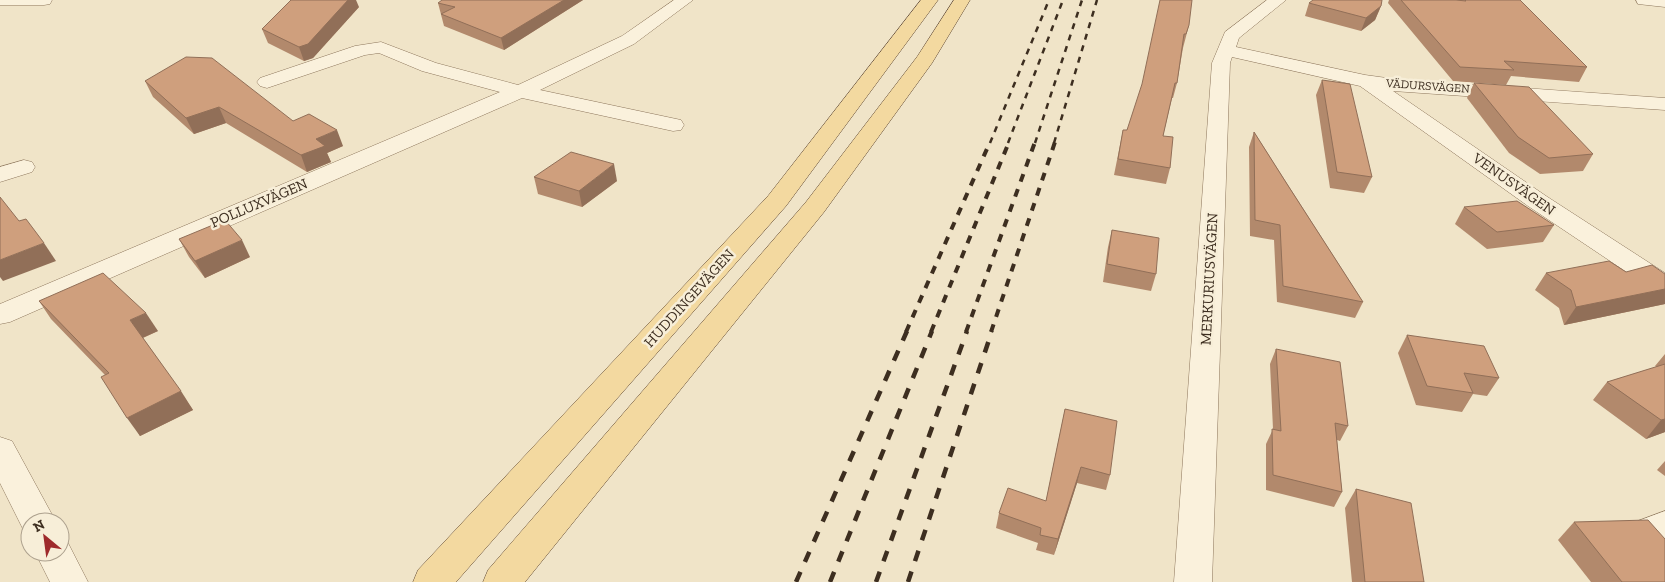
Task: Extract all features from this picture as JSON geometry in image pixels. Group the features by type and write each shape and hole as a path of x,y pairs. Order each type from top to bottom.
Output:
{"main road":[{"name":"HUDDINGEVÄGEN","path":"432,582 778,200 930,0"},
{"path":"502,582 815,207 925,59 962,0"}],"street":[{"path":"0,0 44,0"},
{"name":"POLLUXVÄGEN","path":"0,315 552,77 628,40 685,0"},
{"name":"MERKURIUSVÄGEN","path":"1193,582 1221,63 1231,36 1278,0"},
{"path":"1644,0 1665,2"},
{"path":"267,82 362,50 381,46 429,67 518,91 673,125"},
{"name":"VÄDURSVÄGEN","path":"1225,50 1365,81 1394,85 1665,104"},
{"name":"VENUSVÄGEN","path":"1365,81 1537,201 1665,285"},
{"path":"0,175 24,167"},
{"path":"0,450 33,512"},
{"path":"59,562 69,582"}],"building":[{"path":"291,0 348,0 308,44 299,47 262,29"},
{"path":"442,0 564,0 501,38 441,14 455,7 438,3"},
{"path":"1160,0 1192,0 1189,25 1186,34 1184,34 1177,83 1175,83 1163,136 1173,137 1170,168 1118,159 1123,130 1127,130 1142,84"},
{"path":"1313,0 1382,0 1381,6 1366,18 1309,3"},
{"path":"1401,0 1520,0 1587,67 1504,61 1514,70 1460,67"},
{"path":"186,57 212,58 293,121 309,114 337,130 316,139 325,146 301,155 219,107 186,118 145,81"},
{"path":"1322,80 1350,84 1372,177 1337,172"},
{"path":"1474,83 1529,87 1593,154 1549,158 1518,137"},
{"path":"1254,132 1363,302 1283,286 1280,225 1255,220"},
{"path":"571,152 614,164 579,191 534,177"},
{"path":"0,197 19,221 26,219 44,243 0,260"},
{"path":"1517,201 1554,225 1497,232 1464,207"},
{"path":"225,220 242,240 195,261 179,239"},
{"path":"1112,230 1159,238 1156,274 1107,264"},
{"path":"1609,261 1626,272 1652,265 1665,274 1665,289 1576,307 1571,290 1546,273"},
{"path":"103,273 146,313 130,320 181,391 127,418 101,377 109,373 39,301"},
{"path":"1407,335 1484,346 1499,378 1464,373 1473,393 1427,386"},
{"path":"1276,349 1340,362 1348,426 1335,423 1342,492 1273,475 1272,429 1281,431"},
{"path":"1665,364 1665,419 1661,420 1607,382"},
{"path":"1065,409 1117,421 1110,475 1081,467 1058,539 1040,535 1041,528 999,513 1008,488 1046,501"},
{"path":"1356,489 1411,503 1424,582 1365,582"},
{"path":"1648,520 1665,539 1665,582 1622,582 1574,522"}],"railway":[{"path":"990,143 1049,0"},
{"path":"1008,143 1063,0"},
{"path":"1035,143 1082,0"},
{"path":"1054,143 1097,0"},
{"path":"906,332 990,142"},
{"path":"931,332 1009,142"},
{"path":"966,332 1035,142"},
{"path":"991,332 1055,142"},
{"path":"796,582 907,331"},
{"path":"830,582 932,331"},
{"path":"876,582 967,331"},
{"path":"908,582 992,331"}]}
